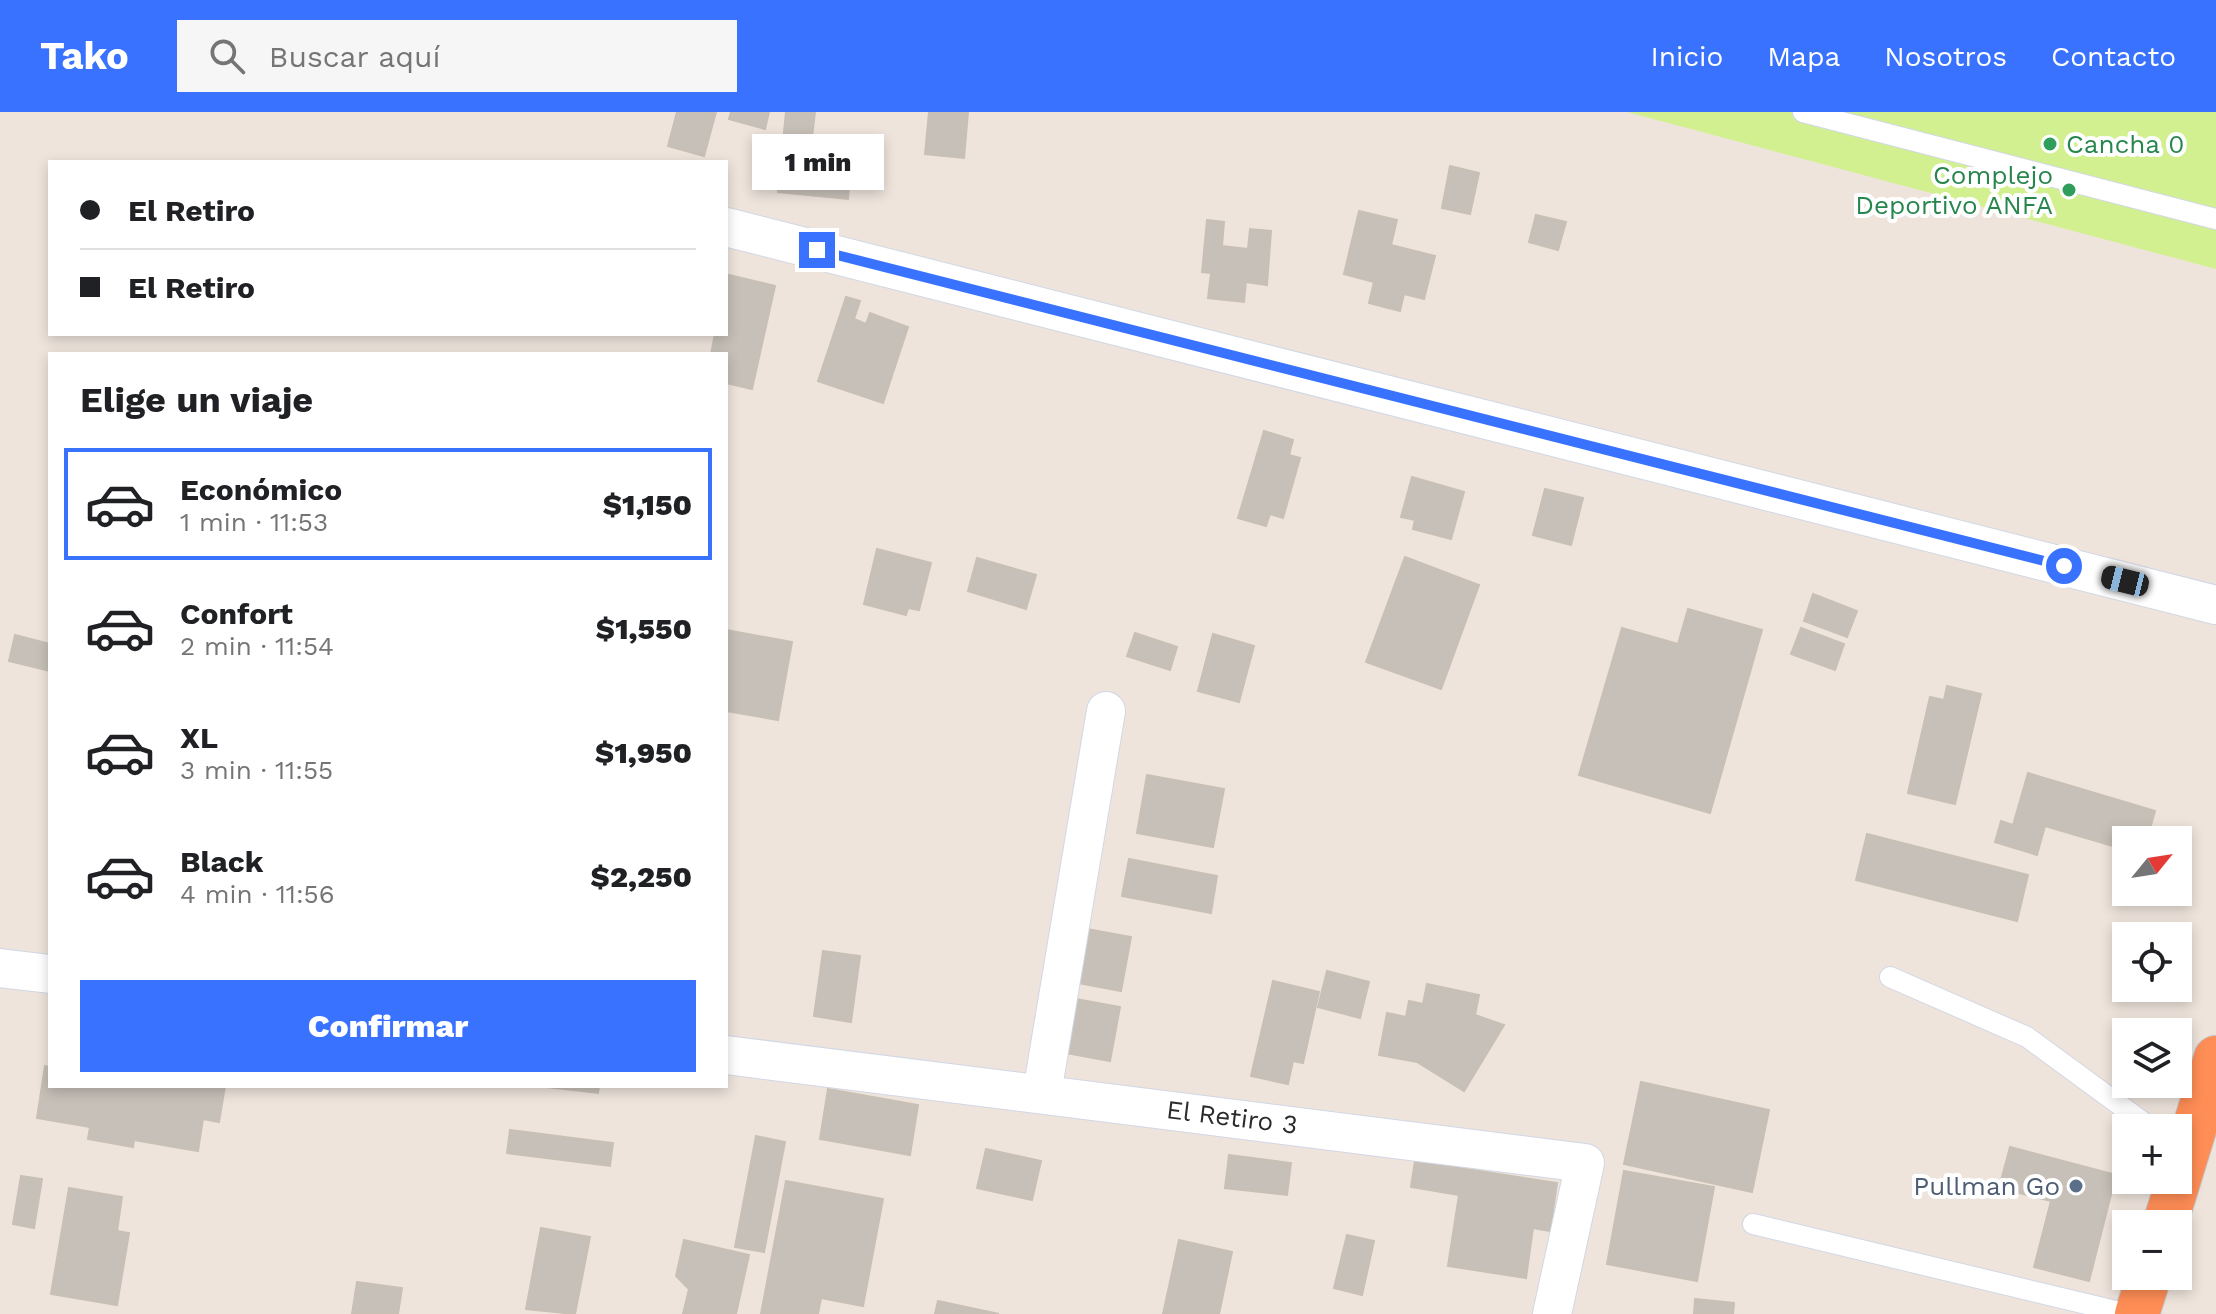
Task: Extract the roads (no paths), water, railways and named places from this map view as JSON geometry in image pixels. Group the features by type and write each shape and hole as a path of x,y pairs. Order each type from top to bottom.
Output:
{"highway":[{"path":"2192,1124 2216,1058"},
{"path":"2137,1314 2145,1290"}],"street":[{"path":"728,228 2216,605"},
{"path":"1042,1093 1106,711"},
{"path":"0,968 48,974"},
{"name":"El Retiro 3","path":"728,1055 1585,1163 1552,1314"}],"lane":[{"path":"1803,112 2216,219"},
{"path":"1890,977 2027,1037 2132,1114"},
{"path":"1753,1224 2128,1314"}],"place":[{"name":"Cancha 0","path":"2050,144"},
{"name":"Complejo Deportivo ANFA","path":"2069,190"},
{"name":"Pullman Go","path":"2076,1186"}]}
